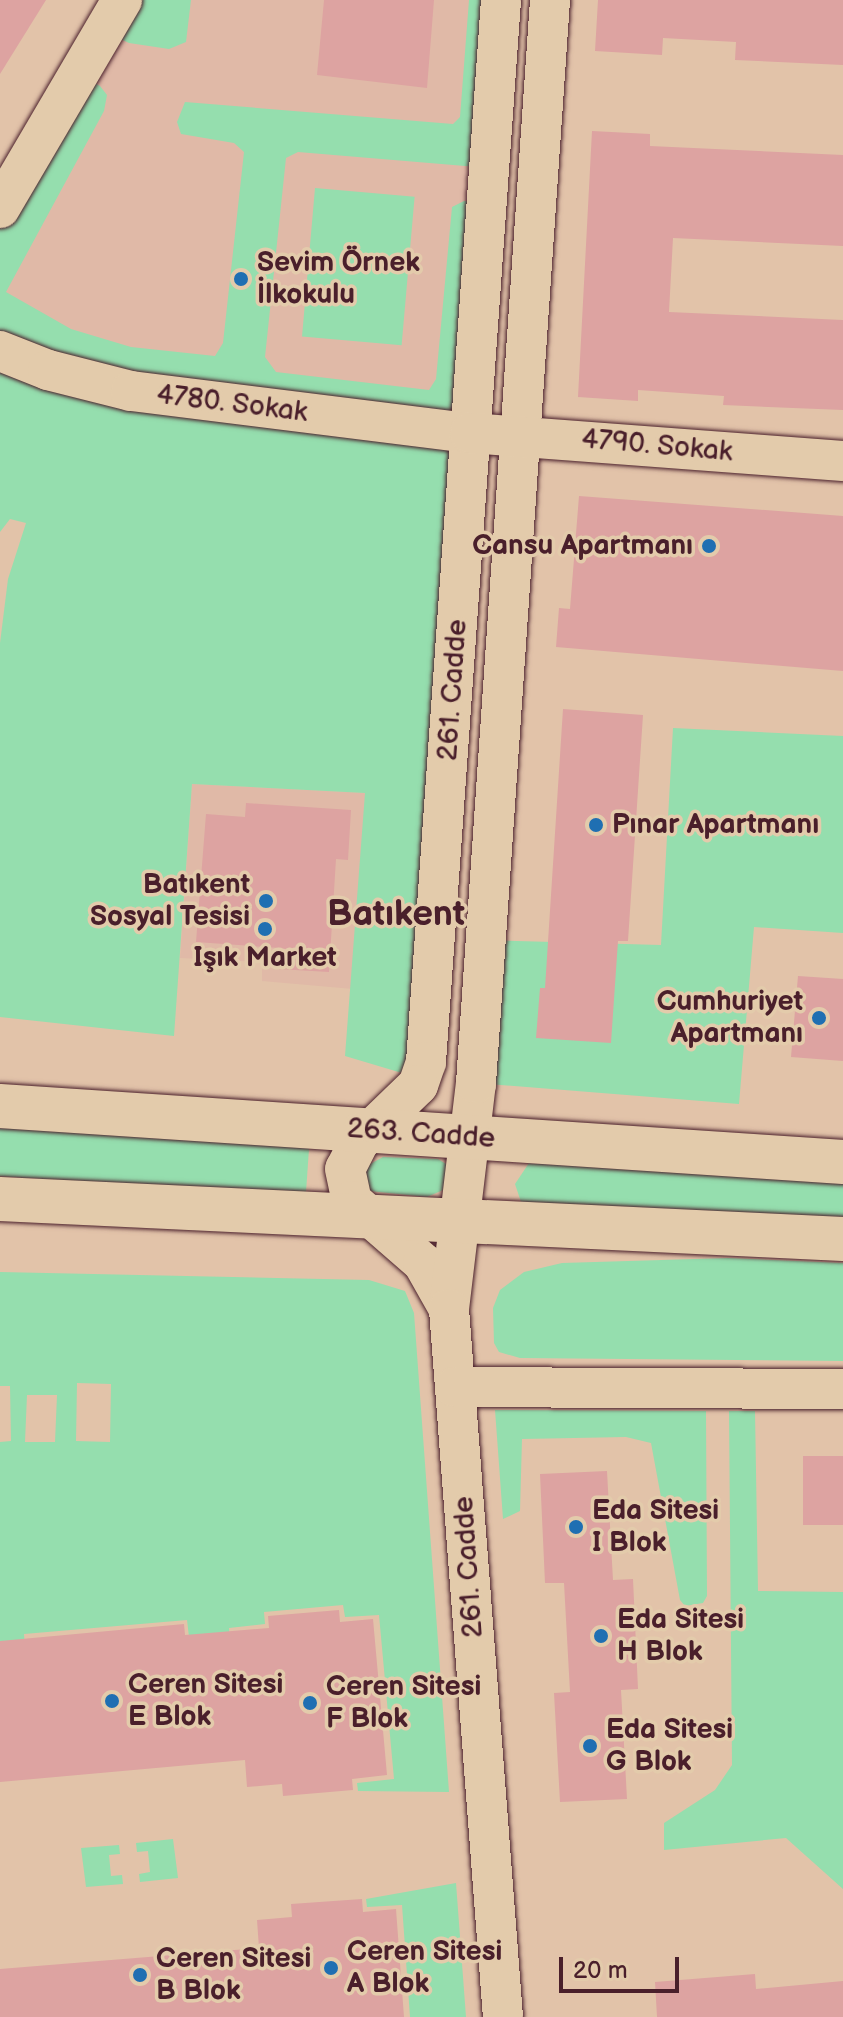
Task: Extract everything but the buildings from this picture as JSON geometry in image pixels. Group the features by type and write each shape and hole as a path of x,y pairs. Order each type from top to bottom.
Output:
{"main road":[{"name":"263. Cadde","path":"0,1106 843,1162"},
{"path":"0,1199 843,1239"}],"street":[{"path":"0,208 122,0"},
{"name":"261. Cadde","path":"449,1309 423,1263 352,1201 345,1169 369,1131 411,1094 426,1062 501,0"},
{"name":"261. Cadde","path":"503,2017 449,1309 472,1138 550,0"},
{"name":"4780. Sokak","path":"0,351 48,370 131,391 470,433"},
{"name":"4790. Sokak","path":"470,433 843,461"},
{"path":"455,1387 843,1389"}],"shaded area":[{"name":"Sevim Örnek İlkokulu","path":"122,0 501,0 470,433 6,354 0,208"},
{"path":"192,784 366,793 353,989 262,981 262,962 180,958"}],"green space":[{"path":"122,0 191,0 186,42 169,49 129,43 104,31"},
{"path":"469,0 501,0 489,168 298,152 286,158 265,357 276,372 429,390 436,379 452,207 464,201 487,203 422,1079 345,1056 365,793 192,784 174,1036 0,1017 0,643 8,579 26,523 10,519 0,532 0,208 80,74 100,86 107,95 104,111 6,292 71,329 131,347 215,356 223,343 244,152 234,143 181,134 177,122 185,102 453,124 460,117"},
{"path":"315,188 415,197 402,345 302,336"},
{"path":"673,728 843,736 843,933 754,927 739,1104 476,1083 482,940 661,945"},
{"path":"0,1124 309,1146 306,1197 0,1176"},
{"path":"383,1157 438,1159 446,1164 450,1187 427,1197 369,1191 361,1169"},
{"path":"529,1163 843,1183 843,1222 521,1202 515,1184"},
{"path":"728,1258 843,1263 843,1361 520,1358 499,1352 494,1343 493,1308 500,1290 524,1272 562,1263"},
{"path":"0,1272 369,1280 405,1291 414,1313 449,1792 358,1791 357,1783 394,1779 379,1615 345,1617 343,1605 264,1612 265,1624 229,1628 231,1651 191,1654 187,1620 24,1634 25,1646 0,1648 0,1442 11,1441 10,1386 0,1386","holes":["77,1383 111,1384 110,1442 76,1441","27,1395 57,1395 55,1442 25,1442"]},
{"path":"495,1410 706,1411 707,1596 703,1603 685,1606 680,1600 651,1443 626,1437 522,1439 520,1511 503,1519"},
{"path":"729,1411 755,1411 758,1591 843,1592 843,1889 786,1838 664,1850 664,1823 715,1790 732,1765"},
{"path":"173,1839 178,1878 140,1882 139,1874 150,1872 148,1851 137,1852 136,1843"},
{"path":"119,1845 120,1854 109,1855 111,1876 122,1875 123,1884 86,1887 81,1848"},
{"path":"456,1883 466,2017 410,2017 402,1905 367,1907 366,1899"}],"place":[{"name":"Sevim Örnek İlkokulu","path":"241,279"},
{"name":"Cansu Apartmanı","path":"709,546"},
{"name":"Pınar Apartmanı","path":"596,825"},
{"name":"Batıkent Sosyal Tesisi","path":"266,901"},
{"name":"Işık Market","path":"265,929"},
{"name":"Cumhuriyet Apartmanı","path":"819,1018"},
{"name":"Eda Sitesi I Blok","path":"576,1527"},
{"name":"Eda Sitesi H Blok","path":"601,1636"},
{"name":"Ceren Sitesi E Blok","path":"112,1701"},
{"name":"Ceren Sitesi F Blok","path":"310,1703"},
{"name":"Eda Sitesi G Blok","path":"590,1746"},
{"name":"Ceren Sitesi A Blok","path":"331,1968"},
{"name":"Ceren Sitesi B Blok","path":"140,1975"}],"district":[{"name":"Batıkent","path":"396,915"}]}
